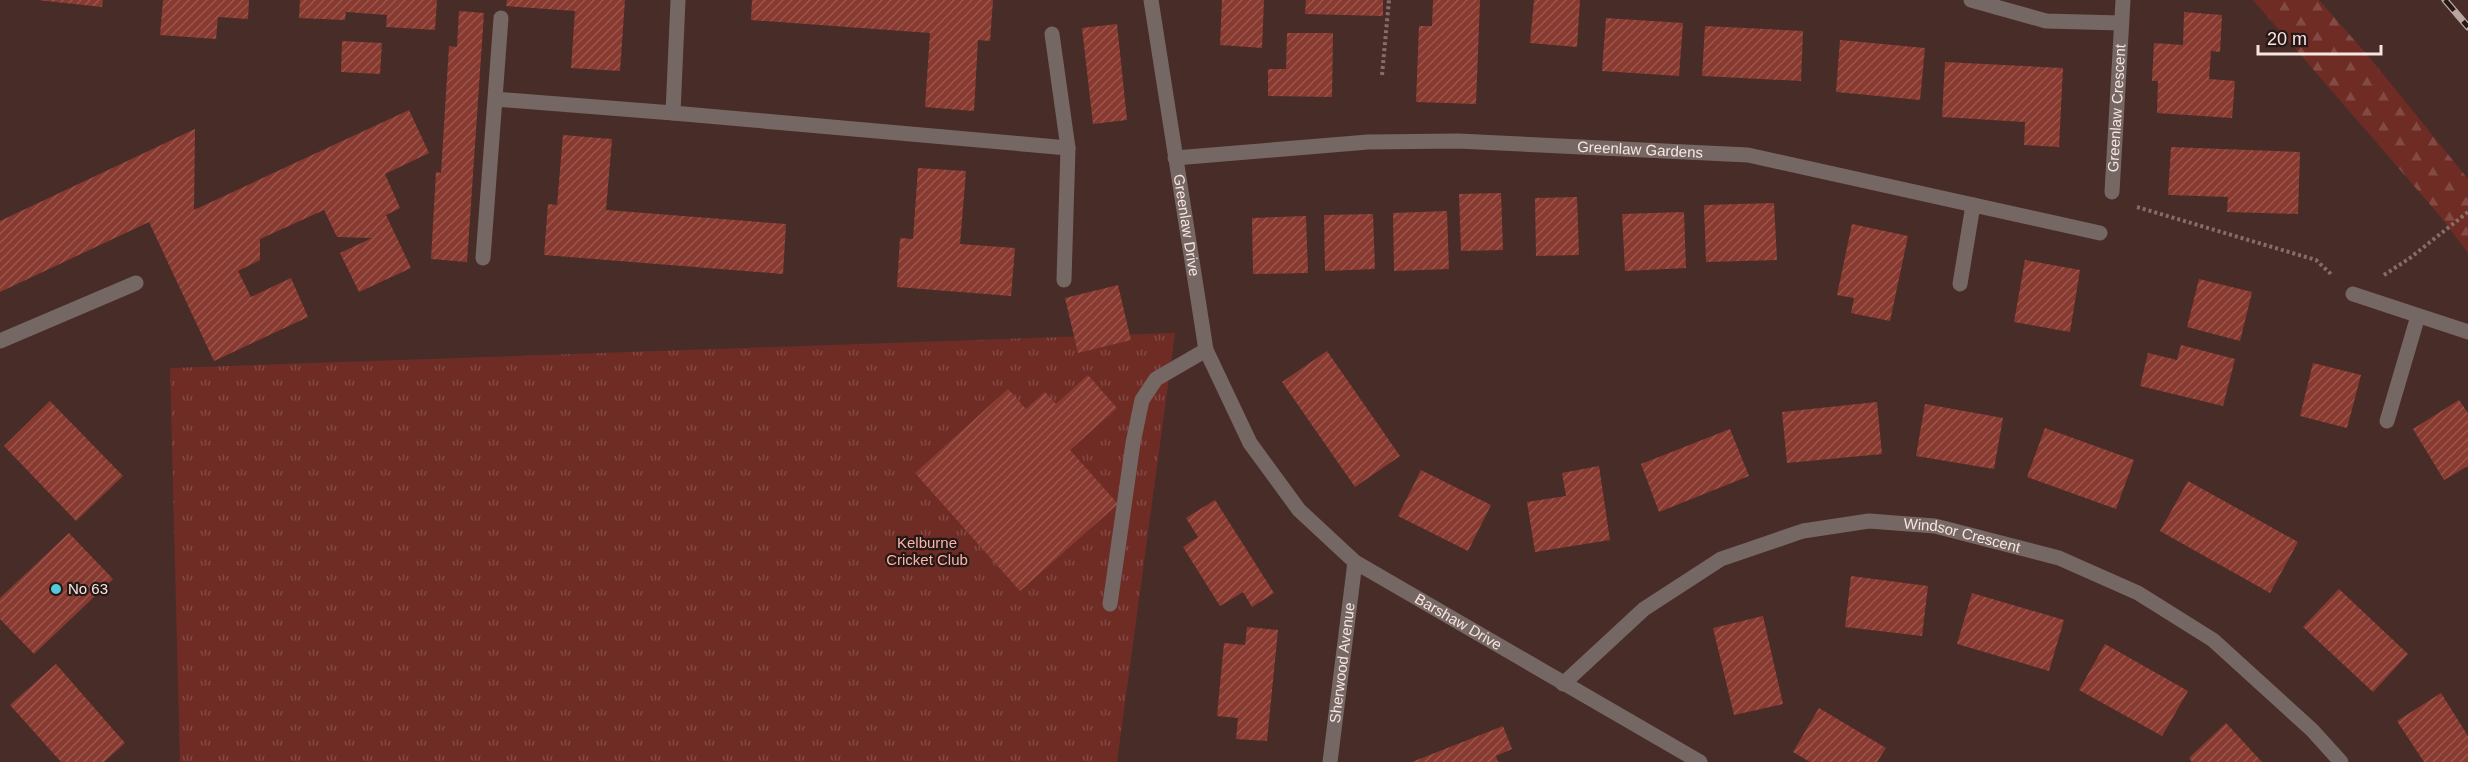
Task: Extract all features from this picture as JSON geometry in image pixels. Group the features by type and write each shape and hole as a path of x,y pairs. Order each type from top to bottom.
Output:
{"street":[{"path":"673,113 678,0"},
{"name":"Greenlaw Drive","path":"1151,0 1206,350 1250,443"},
{"name":"Greenlaw Crescent","path":"1971,0 2046,21 2121,23"},
{"name":"Greenlaw Crescent","path":"2112,192 2123,0"},
{"path":"483,258 501,18"},
{"path":"1052,34 1068,148 1064,280"},
{"path":"495,99 1068,148"},
{"name":"Greenlaw Gardens","path":"1175,158 1368,142 1458,141 1748,154 2100,233"},
{"path":"1960,284 1973,205"},
{"path":"0,341 136,283"},
{"path":"2353,294 2468,332"},
{"path":"2387,421 2418,316"},
{"path":"1110,604 1131,454 1142,400 1156,379 1206,350"},
{"name":"Barshaw Drive","path":"1250,443 1299,510 1355,562 1700,762"},
{"name":"Windsor Crescent","path":"1563,684 1644,609 1721,559 1803,531 1869,521 1935,526 2059,558 2138,593 2213,640 2312,730 2341,762"},
{"name":"Sherwood Avenue","path":"1330,762 1355,562"}],"path":[{"path":"1382,75 1389,0"},
{"path":"2100,233 2129,205 2316,260 2353,294"},
{"path":"2410,258 2468,212"}],"green space":[{"path":"2253,0 2319,0 2370,58 2468,179 2468,253 2440,216"},
{"name":"Kelburne Cricket Club","path":"1175,333 1117,762 180,762 170,368"}],"building":[{"path":"37,0 103,0 102,7"},
{"path":"163,0 249,0 248,19 218,17 216,39 160,35"},
{"path":"300,0 437,0 435,30 386,27 387,15 346,12 345,20 299,18"},
{"path":"507,0 625,0 620,71 571,68 575,11 506,6"},
{"path":"752,0 993,0 990,41 978,40 974,111 925,107 930,33 751,20"},
{"path":"1222,0 1264,0 1262,48 1220,45"},
{"path":"1306,0 1383,0 1383,16 1305,14"},
{"path":"1433,0 1480,0 1476,104 1416,102 1419,26 1432,26"},
{"path":"1534,0 1580,0 1577,47 1530,43"},
{"path":"459,11 484,13 467,262 431,259 436,172 441,173 449,46 457,47"},
{"path":"2184,12 2222,15 2220,52 2211,51 2209,79 2235,81 2232,118 2157,113 2158,81 2152,81 2154,43 2183,45"},
{"path":"1606,18 1683,23 1679,76 1602,71"},
{"path":"1117,24 1127,120 1093,124 1082,28"},
{"path":"1705,26 1803,31 1801,81 1702,76"},
{"path":"1287,33 1333,33 1332,97 1268,96 1268,69 1286,69"},
{"path":"1840,40 1925,48 1920,100 1836,92"},
{"path":"342,41 382,43 380,74 341,72"},
{"path":"1945,62 2063,68 2059,147 2024,145 2025,122 1942,117"},
{"path":"409,110 429,153 385,174 400,208 386,215 411,268 359,292 340,253 372,238 337,237 324,210 260,239 260,260 238,271 251,297 291,278 308,317 214,361 149,222 0,292 0,221 195,129 194,210"},
{"path":"563,135 612,139 606,210 786,224 783,274 544,255 548,204 557,205"},
{"path":"2171,147 2300,152 2298,214 2227,212 2228,197 2168,195"},
{"path":"918,168 966,171 960,244 1015,248 1011,296 897,287 900,238 913,239"},
{"path":"1501,193 1503,250 1461,251 1459,194"},
{"path":"1577,197 1579,255 1536,256 1535,198"},
{"path":"1774,203 1777,260 1706,262 1704,205"},
{"path":"1447,211 1449,269 1394,271 1393,213"},
{"path":"1684,212 1686,268 1625,271 1622,214"},
{"path":"1373,214 1375,269 1325,271 1324,215"},
{"path":"1306,216 1308,273 1253,274 1252,218"},
{"path":"1852,224 1908,236 1890,321 1851,313 1854,298 1837,295"},
{"path":"2025,260 2080,270 2070,332 2014,322"},
{"path":"2199,279 2252,292 2240,341 2187,327"},
{"path":"1118,285 1131,340 1078,353 1065,298"},
{"path":"2181,345 2235,359 2223,406 2140,386 2148,353 2177,360"},
{"path":"1327,351 1400,456 1355,487 1282,382"},
{"path":"2313,363 2361,375 2347,428 2300,416"},
{"path":"1088,375 1117,408 1070,450 1118,504 1020,591 915,473 1008,389 1026,409 1045,392 1056,404"},
{"path":"2459,400 2468,413 2468,466 2444,480 2413,429"},
{"path":"50,401 123,476 76,521 4,446"},
{"path":"1877,402 1882,454 1787,463 1782,412"},
{"path":"1925,404 2003,418 1994,469 1916,456"},
{"path":"2045,428 2134,460 2116,509 2027,477"},
{"path":"1730,429 1749,476 1659,512 1641,464"},
{"path":"1599,466 1610,540 1535,552 1527,502 1566,496 1562,473"},
{"path":"1421,470 1491,505 1468,551 1398,516"},
{"path":"2188,481 2298,542 2270,593 2160,531"},
{"path":"1215,500 1274,593 1252,607 1243,592 1220,606 1183,547 1198,537 1186,518"},
{"name":"No 63","path":"69,533 113,579 34,654 0,619 0,598"},
{"path":"1851,576 1928,586 1922,636 1845,627"},
{"path":"2339,589 2408,654 2373,692 2303,627"},
{"path":"1972,593 2064,620 2049,671 1957,644"},
{"path":"1763,616 1783,704 1734,715 1713,628"},
{"path":"1247,627 1278,630 1267,741 1236,739 1238,718 1217,716 1224,643 1245,645"},
{"path":"2105,644 2188,691 2162,736 2079,690"},
{"path":"56,664 125,743 104,762 61,762 10,705"},
{"path":"2441,693 2468,736 2468,762 2424,762 2397,721"},
{"path":"1819,708 1886,748 1877,762 1810,762 1793,752"},
{"path":"2226,723 2262,762 2192,762 2189,758"},
{"path":"1503,726 1512,749 1496,756 1498,762 1412,762"}],"railway":[{"path":"2445,0 2468,27"}],"place":[{"name":"No 63","path":"56,589"}]}
